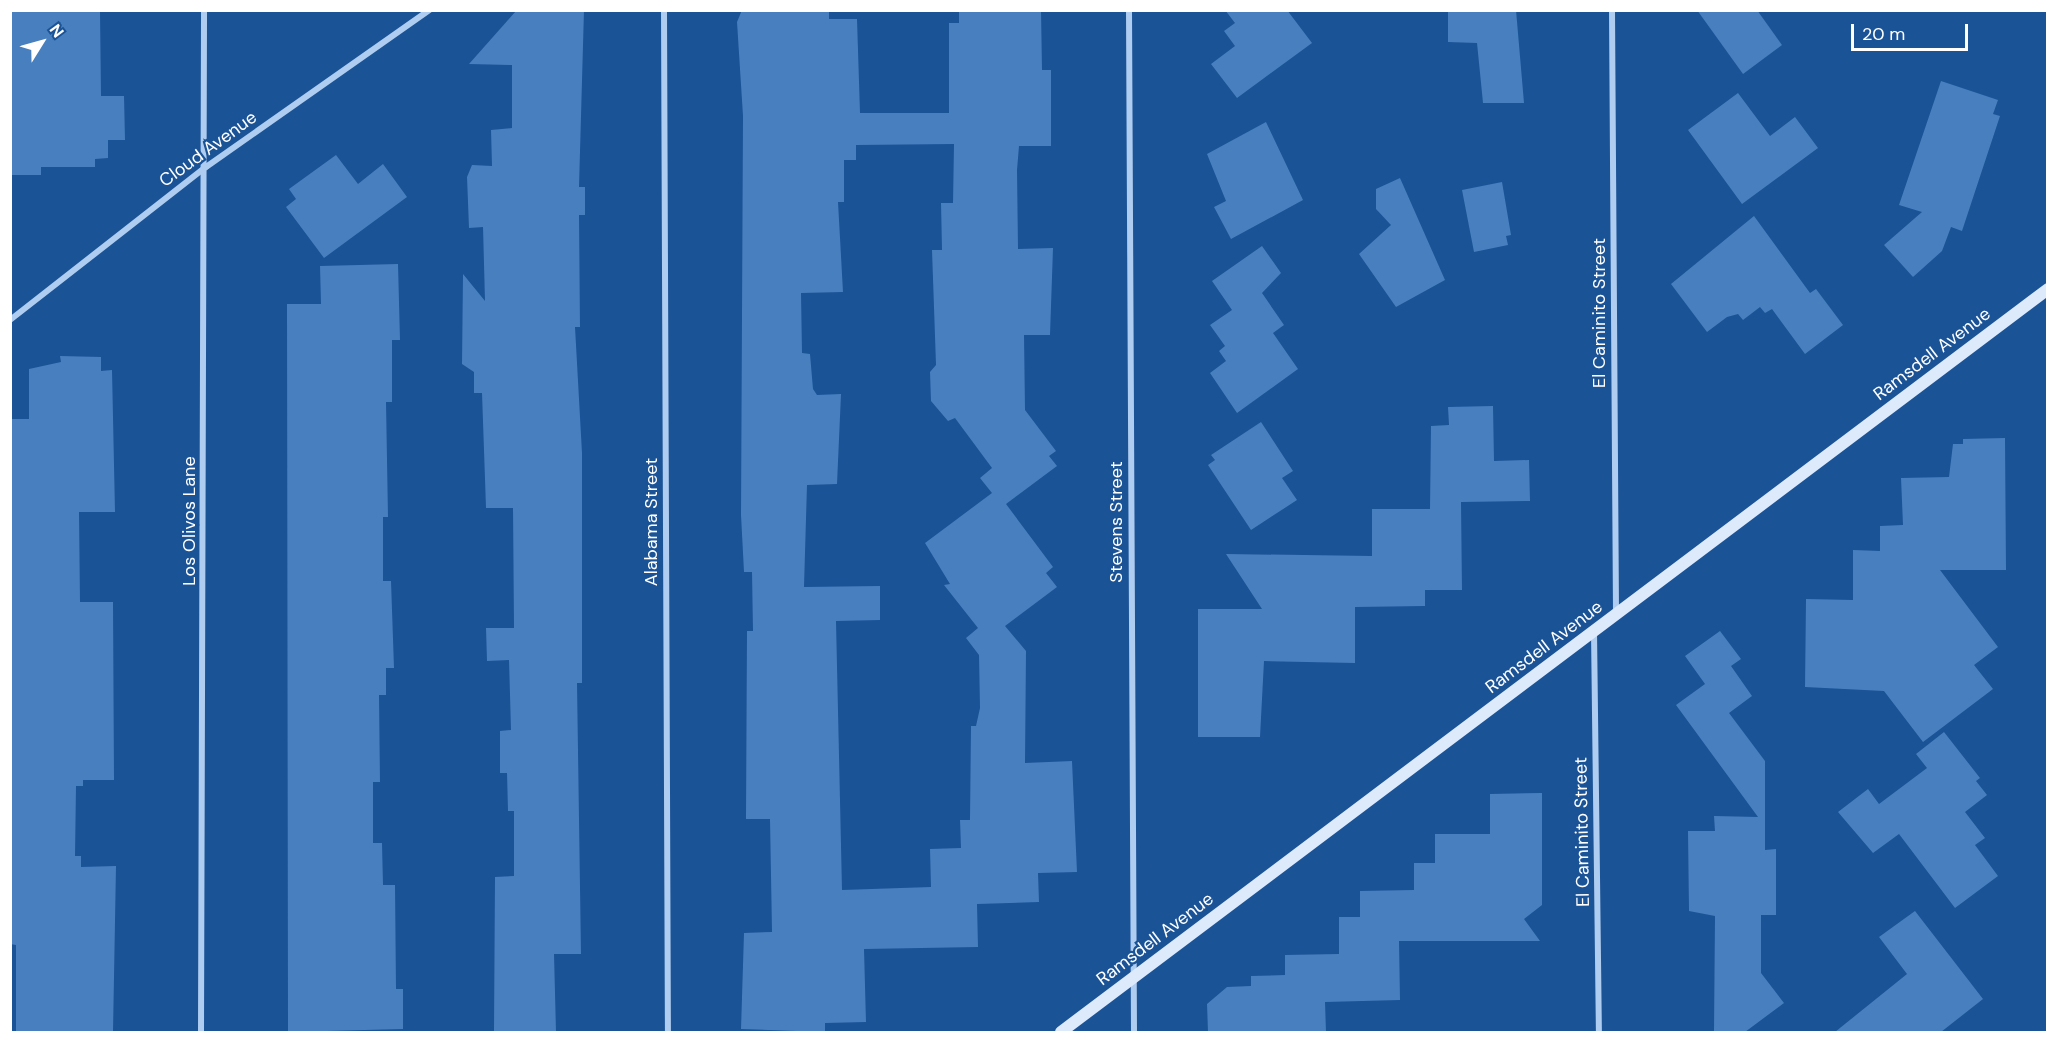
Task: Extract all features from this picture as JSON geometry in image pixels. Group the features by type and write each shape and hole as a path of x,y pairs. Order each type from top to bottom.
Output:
{"street":[{"name":"Los Olivos Lane","path":"201,1032 206,167 204,10"},
{"name":"Cloud Avenue","path":"10,320 206,167 429,10"},
{"name":"Alabama Street","path":"664,10 668,1032"},
{"name":"Stevens Street","path":"1129,10 1134,1032"},
{"name":"El Caminito Street","path":"1612,10 1616,615"},
{"name":"Ramsdell Avenue","path":"1061,1032 2048,289"},
{"name":"El Caminito Street","path":"1594,631 1599,1032"}],"building":[{"path":"584,10 579,187 585,187 585,215 579,215 580,327 575,327 582,453 582,683 577,683 581,954 554,954 556,1032 494,1032 495,877 514,876 514,811 508,811 507,773 500,773 500,731 511,730 509,660 487,661 486,628 514,628 513,508 486,508 482,393 474,393 474,372 462,364 463,274 485,301 483,227 469,228 467,177 472,165 492,166 491,130 512,128 512,65 469,64 516,11"},
{"path":"742,10 829,10 829,19 857,19 860,113 949,113 949,23 959,23 959,10 1041,10 1042,70 1051,70 1051,146 1019,146 1018,249 1053,248 1050,335 1024,335 1025,410 1056,451 1049,456 1057,466 1006,504 1053,567 1046,573 1057,587 1005,626 1026,651 1025,763 1072,761 1077,872 1038,873 1039,902 977,904 978,947 864,949 866,1022 825,1023 825,1032 741,1029 744,933 772,932 770,819 746,819 747,631 753,631 752,572 744,572 741,515 743,116 737,22","holes":["954,144 953,203 941,203 942,250 932,250 936,365 930,372 931,401 948,421 955,418 992,468 980,478 992,493 925,543 950,584 944,585 978,628 966,638 979,655 980,708 976,726 971,726 970,820 960,820 961,848 930,849 931,887 842,890 836,621 880,620 880,586 804,587 807,485 837,484 841,394 817,395 813,389 810,354 802,353 801,293 843,292 838,202 844,202 844,160 856,160 856,145"]},
{"path":"1225,10 1287,10 1312,43 1237,98 1211,64 1235,46 1224,31 1235,23"},
{"path":"1448,10 1516,10 1524,103 1483,103 1477,43 1448,42"},
{"path":"1697,10 1757,10 1782,45 1743,74"},
{"path":"10,11 100,11 101,96 124,96 125,140 108,140 108,158 95,159 95,167 41,167 41,175 10,175"},
{"path":"1941,81 1998,100 1993,114 2000,116 1962,231 1951,227 1942,251 1913,277 1884,245 1922,212 1899,205"},
{"path":"1738,93 1770,136 1795,117 1818,148 1742,204 1688,130"},
{"path":"1266,122 1303,200 1231,239 1214,207 1226,201 1207,154"},
{"path":"336,155 358,184 383,164 407,197 324,258 286,207 296,199 289,189"},
{"path":"1400,178 1445,280 1396,307 1359,254 1391,225 1376,209 1376,189"},
{"path":"1502,182 1511,235 1506,236 1508,245 1474,252 1462,190"},
{"path":"1754,216 1810,293 1816,289 1843,325 1805,354 1772,309 1765,313 1760,307 1743,320 1738,314 1727,317 1707,332 1671,284"},
{"path":"1262,246 1281,273 1262,293 1284,325 1273,333 1298,369 1237,413 1210,373 1226,361 1219,351 1225,346 1210,325 1232,310 1212,281"},
{"path":"398,264 400,340 392,340 392,402 386,402 388,517 383,517 383,581 391,581 394,668 386,668 386,695 379,695 380,782 373,782 373,843 382,843 383,885 395,885 396,989 403,989 403,1029 288,1032 287,304 321,304 320,266"},
{"path":"60,356 101,357 101,371 112,370 115,512 79,512 80,602 113,602 114,780 83,780 83,786 76,786 75,856 81,856 81,867 116,866 113,1032 16,1032 16,945 10,944 10,419 29,419 29,369 61,362"},
{"path":"1493,406 1494,461 1529,460 1530,501 1461,502 1462,590 1425,590 1425,606 1355,607 1355,663 1264,661 1260,737 1198,737 1198,609 1262,609 1226,554 1372,556 1372,509 1430,509 1431,426 1449,425 1448,407"},
{"path":"1261,422 1293,471 1282,478 1297,500 1251,530 1208,465 1215,460 1211,455"},
{"path":"2005,438 2006,570 1940,570 1998,647 1974,665 1993,689 1923,742 1884,691 1805,687 1806,599 1853,600 1853,550 1880,551 1880,526 1903,525 1901,478 1949,477 1953,444 1963,444 1963,439"},
{"path":"1720,631 1741,659 1731,666 1752,696 1729,713 1765,761 1765,850 1776,849 1776,915 1761,915 1761,973 1784,1003 1745,1032 1714,1032 1715,916 1689,911 1688,831 1715,831 1714,816 1758,817 1676,705 1705,684 1685,656"},
{"path":"1944,732 1980,778 1976,781 1987,795 1965,812 1985,838 1975,845 1998,876 1955,908 1899,834 1873,853 1838,812 1868,789 1879,804 1927,768 1916,754"},
{"path":"1542,793 1542,905 1524,919 1540,941 1399,941 1400,1000 1325,1002 1326,1032 1208,1032 1207,1004 1227,987 1251,986 1251,976 1285,975 1285,955 1339,954 1339,917 1360,917 1360,891 1414,890 1414,863 1435,863 1435,834 1490,834 1490,794"},
{"path":"1915,911 1983,999 1941,1032 1835,1032 1907,974 1879,937"}]}
